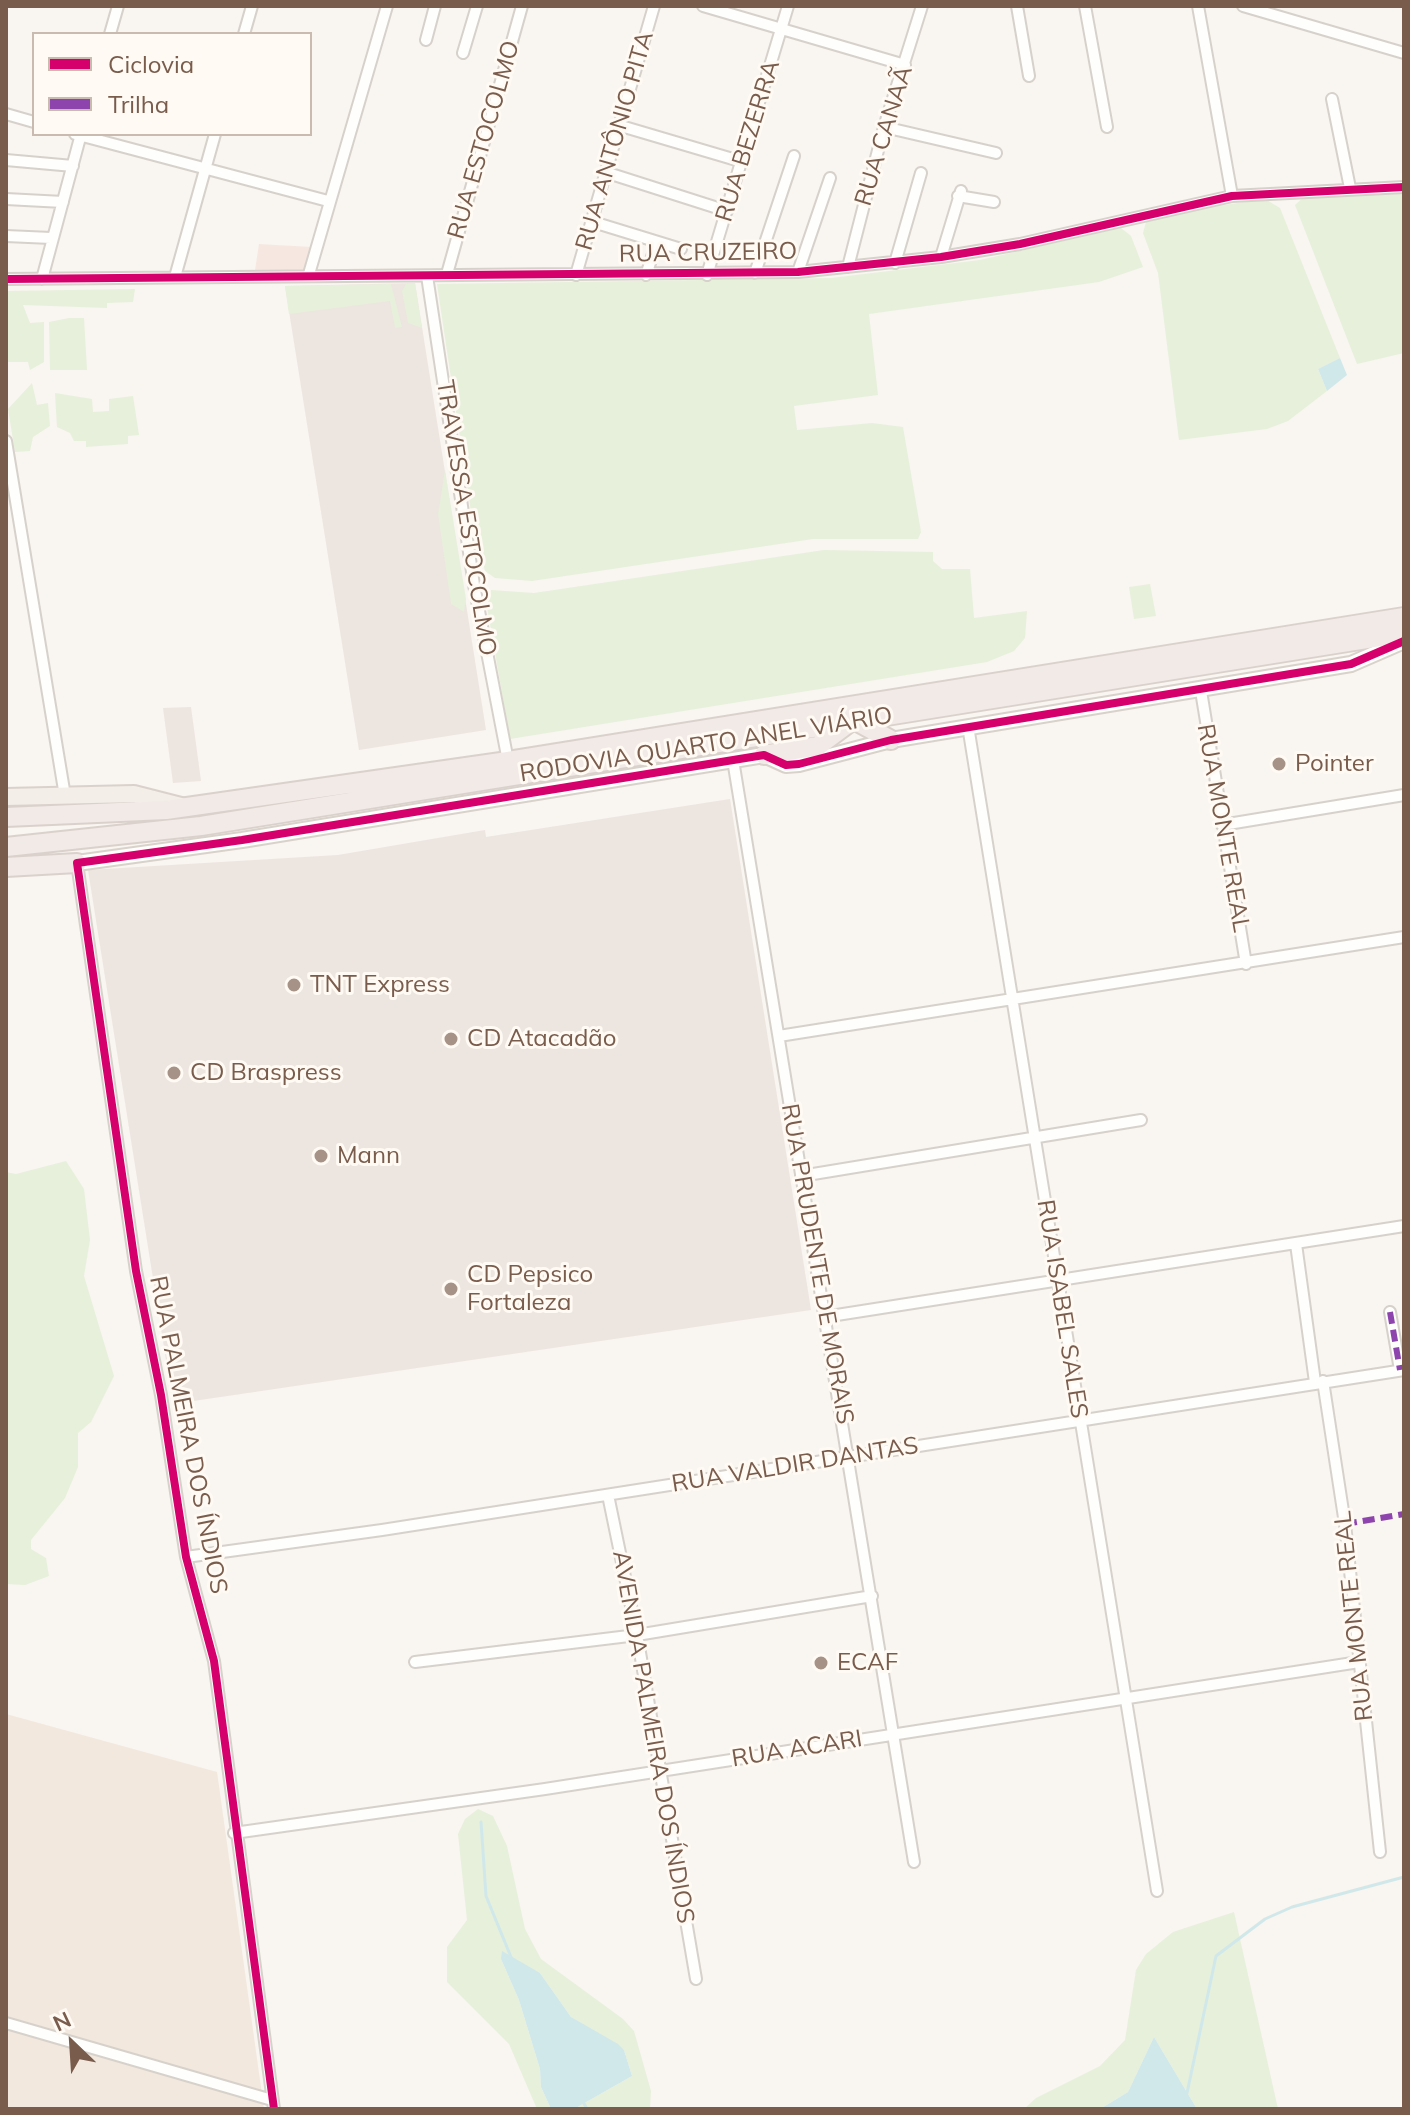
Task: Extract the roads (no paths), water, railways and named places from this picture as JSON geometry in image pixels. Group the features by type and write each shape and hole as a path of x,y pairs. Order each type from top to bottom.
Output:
{"highway":[{"name":"RODOVIA QUARTO ANEL VIÁRIO","path":"6,817 66,805 185,807 508,761 1404,617"},
{"name":"RODOVIA QUARTO ANEL VIÁRIO","path":"6,847 201,826 1404,633"},
{"path":"764,755 818,746 853,722 891,740"},
{"path":"66,805 71,841"},
{"path":"6,867 77,863"}],"main road":[{"path":"6,797 66,805"}],"street":[{"path":"111,32 118,6"},
{"path":"245,32 252,6"},
{"path":"309,274 387,6"},
{"path":"426,40 435,6"},
{"path":"463,53 477,6"},
{"name":"RUA ESTOCOLMO","path":"447,274 522,6"},
{"name":"RUA ANTÔNIO PITA","path":"576,275 654,6"},
{"path":"703,6 905,65"},
{"name":"RUA BEZERRA","path":"707,275 788,6"},
{"name":"RUA CANAÃ","path":"848,267 884,127 922,6"},
{"path":"1017,6 1029,76"},
{"path":"1085,6 1107,127"},
{"path":"1198,6 1232,196"},
{"path":"1243,6 1404,53"},
{"path":"1332,99 1350,188"},
{"path":"6,114 32,121"},
{"path":"621,126 743,162"},
{"path":"884,127 996,153"},
{"path":"42,279 79,136"},
{"path":"83,136 328,201"},
{"path":"175,277 214,136"},
{"path":"755,273 794,156"},
{"path":"6,160 73,166"},
{"path":"608,173 727,211"},
{"path":"895,263 921,173"},
{"path":"798,272 830,178"},
{"name":"RUA CRUZEIRO","path":"6,279 798,272 895,263 1020,244 1232,196 1404,187"},
{"path":"941,257 960,193 994,202"},
{"path":"6,199 63,202"},
{"path":"593,222 681,249"},
{"path":"6,236 51,238"},
{"path":"646,275 657,242"},
{"name":"TRAVESSA ESTOCOLMO","path":"427,276 474,585 508,761"},
{"path":"6,441 66,805"},
{"path":"77,863 242,840 764,755 786,765 799,764 891,740 968,726 1201,691 1351,664 1404,641"},
{"name":"RUA MONTE REAL","path":"1201,691 1246,964"},
{"name":"RUA ISABEL SALES","path":"968,726 1157,1891"},
{"name":"RUA PRUDENTE DE MORAIS","path":"733,760 914,1862"},
{"path":"1222,825 1404,795"},
{"name":"RUA PALMEIRA DOS ÍNDIOS","path":"77,863 136,1271 161,1395 186,1557 214,1661 234,1833 273,2104"},
{"path":"779,1036 1404,937"},
{"path":"801,1176 1141,1120"},
{"path":"824,1317 1404,1226"},
{"name":"RUA MONTE REAL","path":"1296,1244 1345,1524 1380,1852"},
{"path":"1390,1312 1402,1370"},
{"name":"RUA VALDIR DANTAS","path":"186,1557 608,1495 1402,1370"},
{"name":"AVENIDA PALMEIRA DOS ÍNDIOS","path":"608,1495 637,1635 696,1979"},
{"path":"415,1662 637,1635 872,1596"},
{"name":"RUA ACARI","path":"234,1833 659,1771 1359,1662"},
{"path":"6,2023 273,2104"}],"water":[{"path":"1340,358 1347,375 1327,391 1318,369"},
{"path":"502,1951 540,1973 571,2017 618,2044 624,2050 632,2076 574,2109 551,2109 541,2087 540,2069 519,2000 501,1959"},
{"path":"1154,2037 1197,2109 1100,2109 1128,2092"}],"waterway":[{"path":"481,1822 486,1896 511,1957"},
{"path":"1187,2093 1216,1956 1265,1919 1292,1907 1404,1877"},
{"path":"582,2100 587,2109"}],"place":[{"name":"Pointer","path":"1279,764"},
{"name":"TNT Express","path":"294,985"},
{"name":"CD Atacadão","path":"451,1039"},
{"name":"CD Braspress","path":"174,1073"},
{"name":"Mann","path":"321,1156"},
{"name":"CD Pepsico Fortaleza","path":"451,1289"},
{"name":"ECAF","path":"821,1663"}]}
